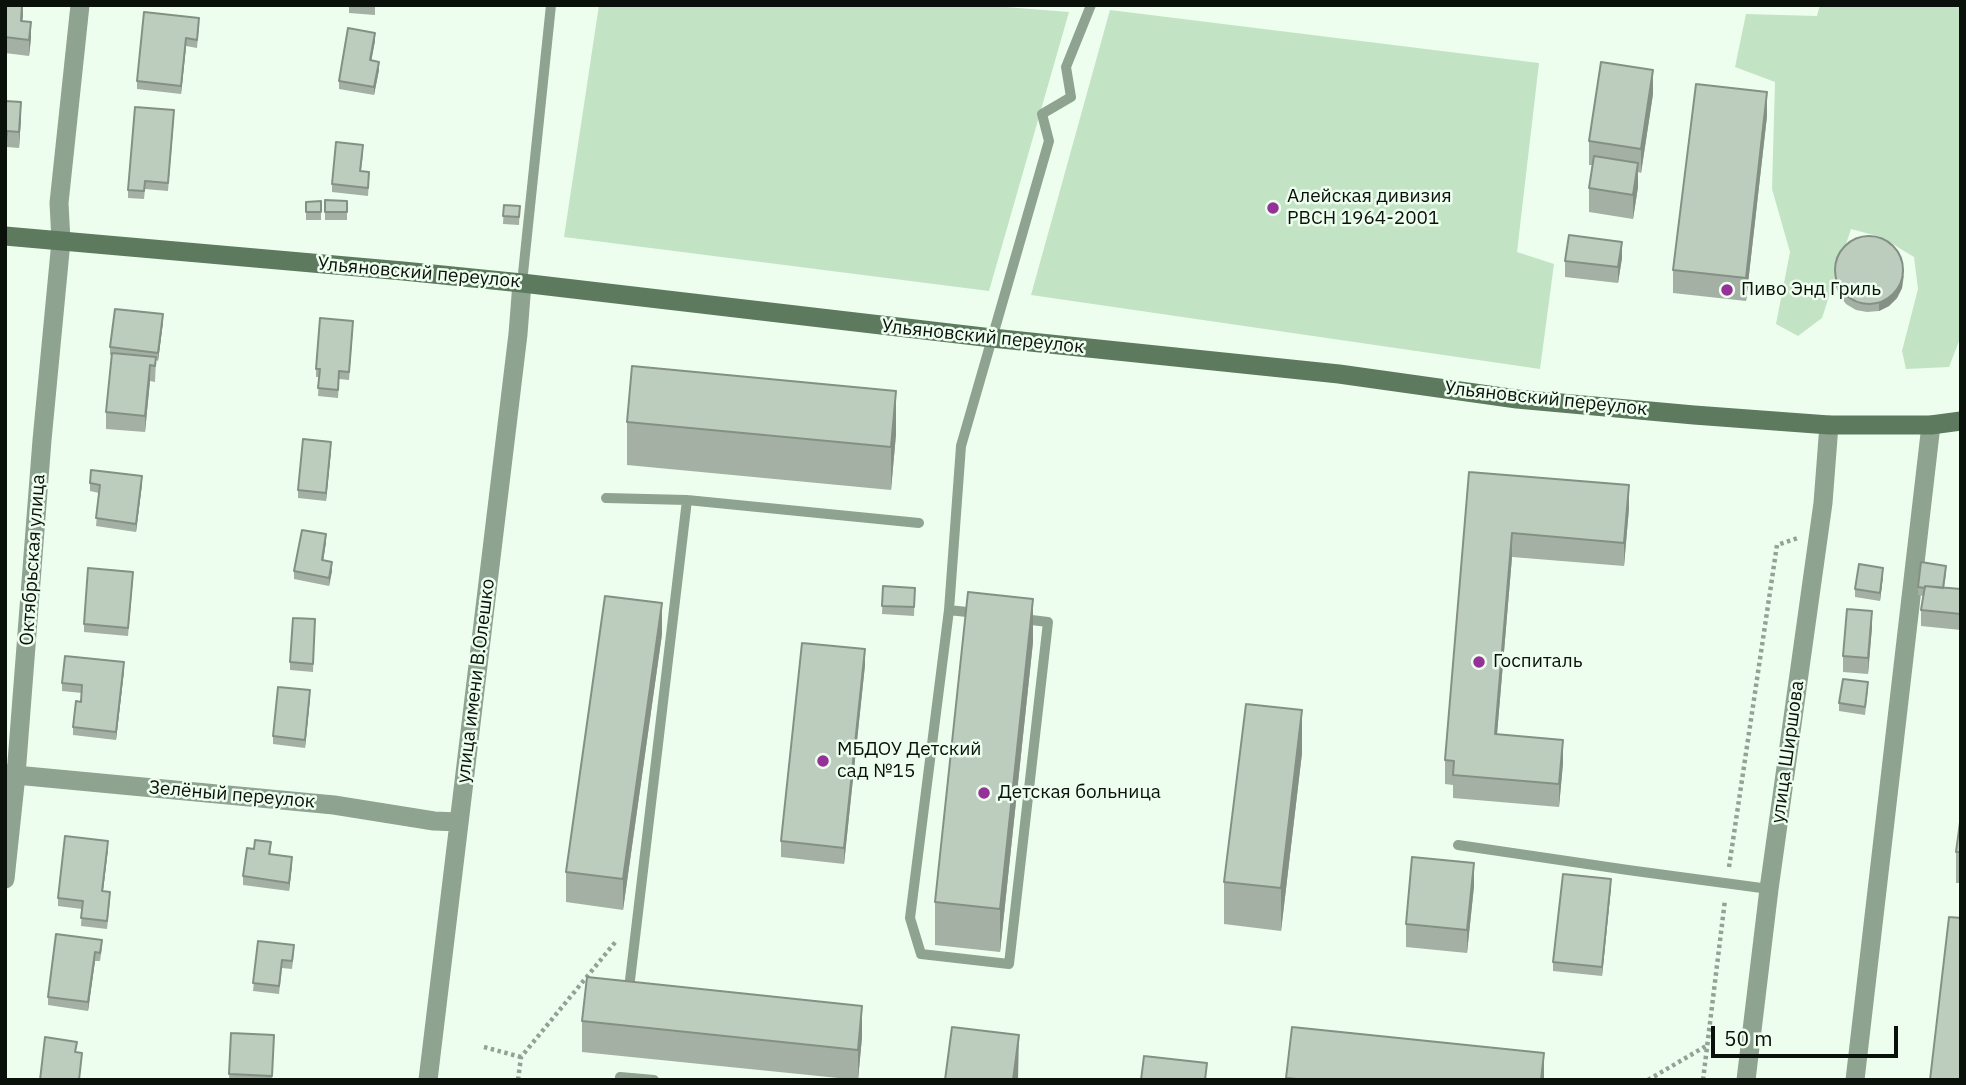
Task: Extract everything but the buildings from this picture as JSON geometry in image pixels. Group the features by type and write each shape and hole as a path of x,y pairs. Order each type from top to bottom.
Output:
{"main road":[{"name":"Ульяновский переулок","path":"5,236 523,283 992,338 1339,374 1517,399 1829,425 1931,425 1961,421"}],"street":[{"name":"Октябрьская улица","path":"5,879 11,774 61,241 60,203 80,5"},
{"name":"улица имени В.Олешко","path":"428,1080 523,283"},
{"name":"улица Ширшова","path":"1746,1080 1769,889 1823,503 1829,425"},
{"path":"1855,1080 1931,425"},
{"name":"Зелёный переулок","path":"11,774 334,805 434,821 459,822"}],"lane":[{"path":"523,283 551,5"},
{"path":"1011,618 1048,622 1009,964 921,954 910,918 949,610 961,446 1049,141 1042,114 1071,97 1066,67 1090,5"},
{"path":"606,498 687,500 919,523"},
{"path":"630,980 687,500"},
{"path":"949,610 986,615"},
{"path":"1458,845 1769,889"},
{"path":"620,1080 620,1077 654,1080"}],"path":[{"path":"1703,1080 1727,883 1777,545 1806,535"},
{"path":"518,1080 521,1057 639,914"},
{"path":"1648,1080 1707,1046"},
{"path":"484,1047 521,1057"}],"green space":[{"path":"599,5 980,5 1069,12 989,291 564,237"},
{"path":"1820,5 1961,5 1961,336 1949,367 1906,369 1902,351 1918,289 1914,257 1881,237 1851,229 1822,318 1798,336 1776,324 1790,252 1772,189 1775,82 1735,67 1746,14 1817,16"},
{"path":"1110,10 1539,63 1517,252 1554,264 1540,369 1031,295"}],"place":[{"name":"Алейская дивизия РВСН 1964-2001","path":"1273,208"},
{"name":"Пиво Энд Гриль","path":"1727,290"},
{"name":"Госпиталь","path":"1479,662"},
{"name":"МБДОУ Детский сад №15","path":"823,761"},
{"name":"Детская больница","path":"984,793"}]}
